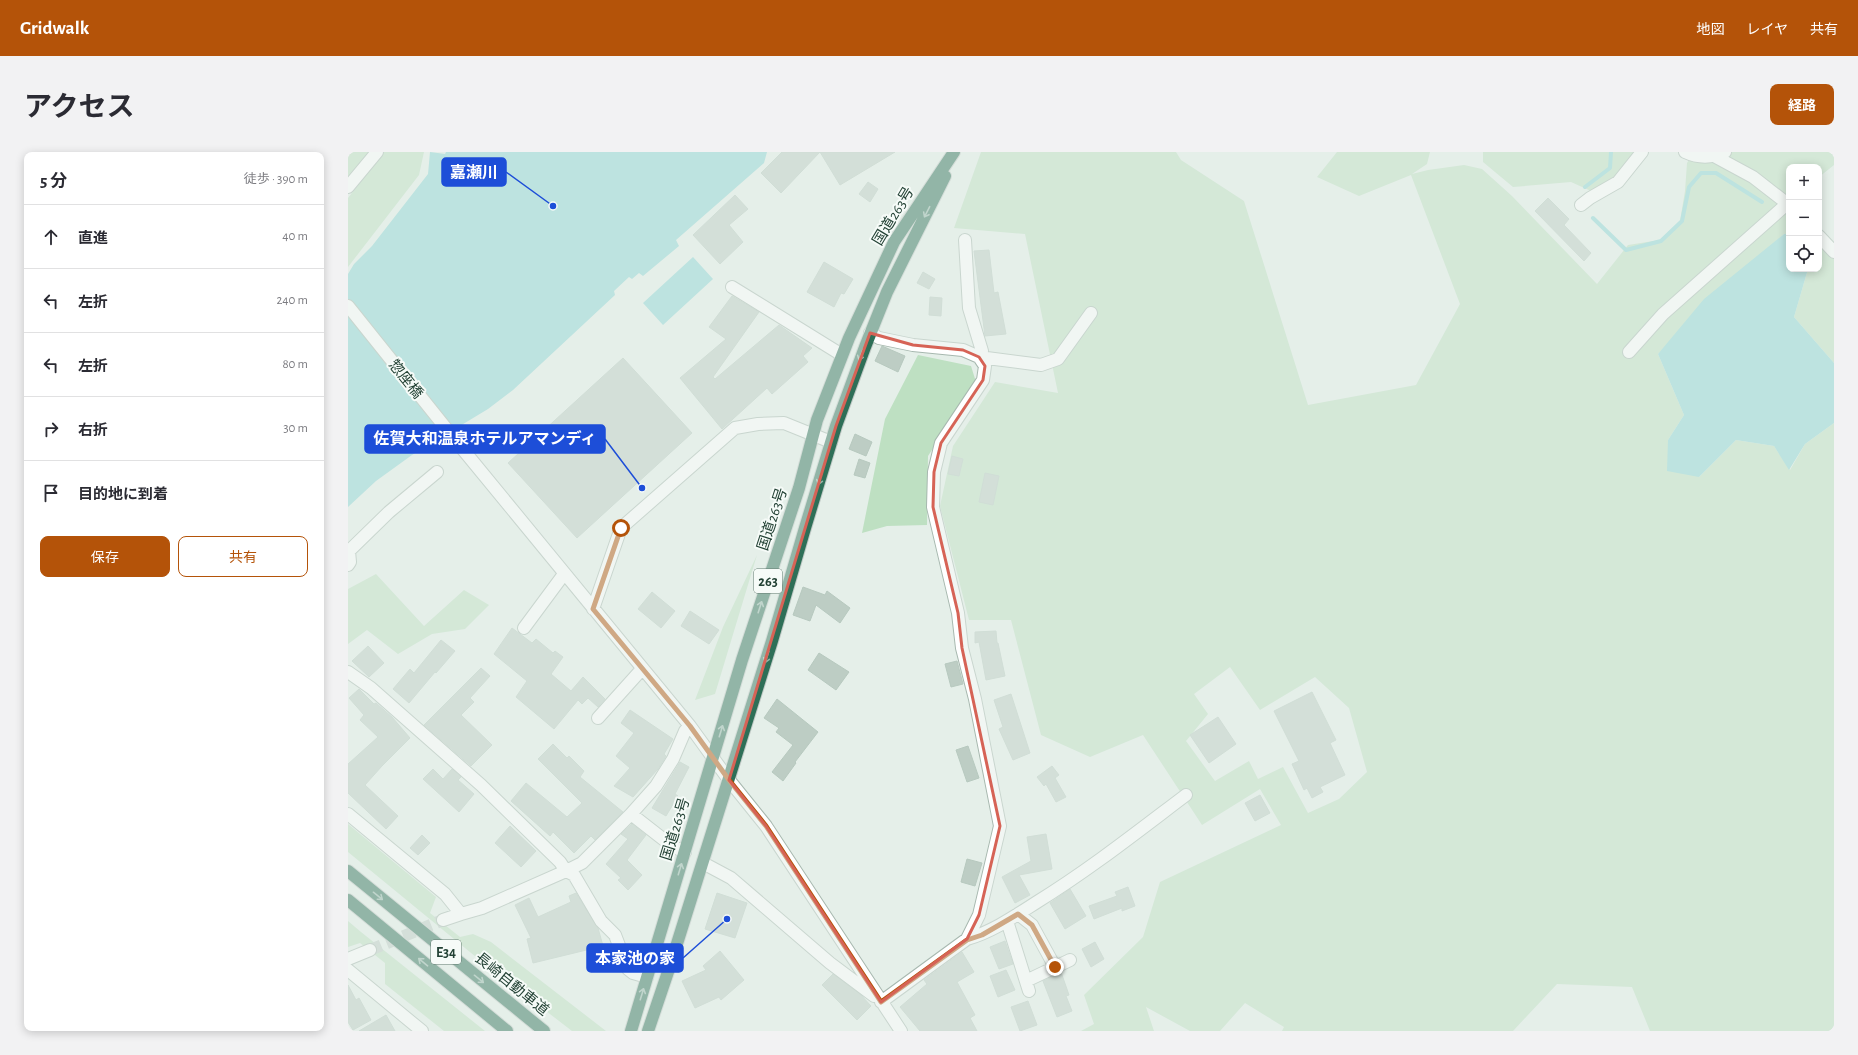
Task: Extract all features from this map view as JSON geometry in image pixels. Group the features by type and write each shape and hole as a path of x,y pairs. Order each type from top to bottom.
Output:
{"highway":[{"name":"国道263号","path":"648,1031 729,780 831,442 870,333 890,285 956,152"},
{"name":"国道263号","path":"631,1031 742,660 799,488 814,434 842,355 894,242 956,152"},
{"name":"長崎自動車道","path":"348,871 544,1031"},
{"name":"E34","path":"348,900 507,1031"}],"street":[{"path":"348,187 377,152"},
{"path":"1581,205 1618,182 1642,152"},
{"path":"1685,152 1695,156 1720,154 1786,202"},
{"path":"1629,352 1663,314 1786,206"},
{"path":"1822,239 1834,252"},
{"path":"965,240 969,308 982,351 979,357"},
{"path":"732,287 842,355"},
{"name":"惣座橋","path":"348,306 564,574 690,726 729,780 766,826 901,1031"},
{"path":"870,333 879,338 913,345 962,350 979,357 1041,365 1058,359 1091,313"},
{"path":"967,940 979,915 1000,826 975,699 962,648 958,614 933,507 934,472 941,443 983,380 985,366 979,357"},
{"path":"593,609 621,528 735,428 758,424 784,423 831,442"},
{"path":"348,565 350,562 348,552 390,512 437,472"},
{"path":"524,628 564,574"},
{"path":"598,718 642,669"},
{"path":"348,672 371,688 481,785 560,862 566,872 574,874 601,921 615,935 628,969 633,973 647,977"},
{"path":"443,920 482,908 566,872 582,863 631,814 656,786 673,759 685,731 690,726"},
{"path":"703,863 732,878 830,962 881,1002 967,940 982,935 1007,921 1072,880 1186,796"},
{"path":"348,814 445,894 461,914"},
{"path":"631,814 672,846 685,852"},
{"path":"1018,914 1032,925 1055,967"},
{"path":"1007,921 1028,986 1055,967 1070,960"},
{"path":"348,959 370,950"},
{"path":"348,970 422,1031"}],"highlighted area":[{"path":"870,333 913,345 963,350 979,357 985,366 983,380 941,443 934,472 933,507 958,613 962,648 1000,826 979,915 967,939 881,1002 766,826 729,780 836,426"}],"green space":[{"path":"348,152 377,152 348,187"},
{"path":"384,152 424,152 419,175 348,267 348,198"},
{"path":"981,152 1176,152 1181,160 1244,201 1308,405 1416,385 1460,304 1411,175 1359,196 1317,177 1337,152 1430,152 1427,164 1412,174 1428,170 1464,165 1482,169 1512,196 1597,284 1628,245 1660,240 1680,221 1685,191 1687,163 1694,152 1834,152 1834,165 1822,175 1822,164 1786,164 1786,202 1783,205 1786,208 1786,234 1784,234 1658,354 1684,415 1668,440 1699,477 1736,440 1774,446 1790,470 1805,444 1834,423 1834,1031 1650,1031 1632,987 1557,984 1513,1031 1282,1031 1284,1027 1245,1003 1220,1031 1190,1031 1146,1007 1154,1031 1081,1031 1094,1024 1084,995 1143,937 1160,882 1281,825 1260,789 1202,825 1143,735 1090,757 1041,735 1011,620 969,620 940,506 953,446 995,382 1058,393 1025,234 954,228","holes":["1230,667 1260,710 1315,677 1349,708 1367,772 1339,799 1308,813 1283,767 1258,779 1249,761 1215,781 1186,741 1208,714 1194,694"]},
{"path":"1483,152 1637,152 1613,181 1591,191 1571,182 1513,187 1483,162"},
{"path":"1822,245 1834,258 1834,363 1794,317 1807,272 1822,272"},
{"path":"918,355 971,366 976,382 928,456 927,525 887,526 862,533 885,419"},
{"path":"757,555 715,694 695,700 723,627"},
{"path":"376,574 424,626 464,590 489,605 465,629 432,634 398,654 367,630 348,644 348,589"},
{"path":"348,824 436,897 430,913 460,937 473,934 491,942 606,1031 572,1031 476,957 348,852"},
{"path":"348,921 485,1031 444,1031 385,984 385,963 360,943 348,947"}],"water":[{"path":"430,152 445,154 446,152 767,152 764,163 676,240 679,246 643,276 639,273 632,279 629,277 614,291 615,295 513,390 488,409 412,455 376,481 348,507 348,274 354,264 372,246 428,174"},
{"path":"1784,234 1786,234 1786,272 1807,272 1794,317 1834,363 1834,423 1805,444 1789,470 1774,446 1736,440 1699,477 1667,471 1668,440 1684,415 1658,354 1704,299"},
{"path":"693,257 713,279 663,325 643,303"}],"building":[{"path":"782,152 820,152 781,193 761,173"},
{"path":"820,152 895,152 840,185"},
{"path":"868,182 878,189 870,202 859,194"},
{"path":"735,195 748,209 729,225 743,242 720,264 693,235"},
{"path":"1548,198 1569,219 1564,225 1591,253 1584,261 1535,211"},
{"path":"989,250 994,293 998,292 1006,334 985,336 974,251"},
{"path":"824,262 853,279 844,294 841,293 834,307 807,292"},
{"path":"923,272 935,279 929,289 917,283"},
{"path":"732,296 759,312 713,377 715,379 779,325 812,348 803,356 808,362 772,394 767,388 722,429 680,378 726,339 709,327"},
{"path":"930,297 942,298 941,316 929,315"},
{"path":"882,346 905,356 898,372 875,361"},
{"path":"623,358 692,433 577,538 508,463"},
{"path":"855,434 872,442 866,456 849,449"},
{"path":"952,456 963,459 959,476 948,474"},
{"path":"859,459 870,463 865,478 854,475"},
{"path":"985,473 999,476 993,505 979,502"},
{"path":"803,587 825,595 827,591 850,608 840,623 816,605 810,621 793,615"},
{"path":"652,592 675,611 661,628 638,609"},
{"path":"690,611 719,630 709,644 681,626"},
{"path":"512,628 532,643 536,639 553,653 555,651 563,657 551,674 571,691 583,677 605,699 598,707 588,698 582,704 578,700 554,729 516,697 527,681 494,654"},
{"path":"996,631 997,643 1005,676 986,680 979,642 975,643 975,632"},
{"path":"441,640 455,651 409,703 393,689 410,669 414,673"},
{"path":"368,646 384,663 369,677 352,661"},
{"path":"819,653 849,672 836,690 808,670"},
{"path":"957,661 963,684 951,687 945,664"},
{"path":"481,668 490,676 470,698 474,702 461,715 492,745 471,766 424,725"},
{"path":"359,689 374,704 376,703 392,717 410,738 365,785 398,816 386,829 348,793 348,764 378,737 360,720 364,715 349,698"},
{"path":"1312,692 1336,740 1330,743 1345,775 1320,787 1323,792 1312,798 1307,788 1304,790 1292,764 1299,761 1274,711"},
{"path":"1011,694 1030,753 1013,760 999,729 1003,727 994,700"},
{"path":"777,699 818,732 795,762 796,763 783,781 772,772 793,745 776,732 779,728 764,718"},
{"path":"630,710 673,739 664,754 666,756 658,769 633,797 614,786 630,768 616,756 634,733 621,723"},
{"path":"1218,717 1236,744 1209,763 1190,735"},
{"path":"553,744 567,758 569,756 584,771 580,777 623,812 595,840 591,836 574,853 553,832 550,836 511,801 526,783 567,817 582,803 538,759"},
{"path":"968,746 979,778 967,782 956,750"},
{"path":"680,762 689,767 675,794 678,796 666,816 652,808"},
{"path":"1052,766 1059,775 1055,778 1066,797 1056,802 1046,784 1044,786 1037,777"},
{"path":"433,769 443,779 452,769 461,777 458,780 474,794 459,812 423,779"},
{"path":"1260,795 1270,813 1255,821 1245,803"},
{"path":"632,824 646,835 627,860 642,875 628,890 618,880 621,878 606,864 628,839 621,834"},
{"path":"510,826 536,851 521,867 495,843"},
{"path":"1046,834 1052,869 1019,875 1030,895 1015,903 1002,877 1031,861 1027,837"},
{"path":"422,835 430,843 418,855 410,848"},
{"path":"967,859 982,863 975,886 961,882"},
{"path":"1128,887 1135,906 1122,911 1122,908 1094,919 1089,906 1117,896 1115,892"},
{"path":"1070,889 1086,916 1065,929 1050,903"},
{"path":"576,893 598,928 603,946 533,963 527,939 531,938 515,905 529,898 538,917 571,902 569,896"},
{"path":"717,893 747,903 735,938 705,929"},
{"path":"1005,941 1013,964 999,969 990,947"},
{"path":"1095,942 1104,959 1091,967 1082,949"},
{"path":"720,951 744,980 721,1000 719,997 695,1008 682,981 706,970 703,966"},
{"path":"962,952 974,972 957,982 975,1015 970,1018 977,1031 920,1031 900,1007 927,984 924,980"},
{"path":"1006,970 1015,990 998,997 990,976"},
{"path":"1061,972 1069,995 1066,996 1072,1011 1057,1017 1043,981"},
{"path":"833,974 861,995 871,1006 857,1020 822,985"},
{"path":"348,985 356,1000 359,998 371,1020 353,1030 348,1022"},
{"path":"1028,1001 1037,1025 1020,1031 1011,1007"},
{"path":"386,1015 395,1031 359,1031"}],"waterway":[{"path":"1585,187 1610,168 1611,152"},
{"path":"1593,218 1626,250 1661,241 1682,221 1689,187 1701,173 1716,173 1762,202"}],"tunnel":[{"path":"370,950 443,920"}],"place":[{"name":"嘉瀬川","path":"553,206"},
{"name":"佐賀大和温泉ホテルアマンディ","path":"642,488"},
{"name":"本家池の家","path":"727,919"}],"route":[{"path":"621,528 593,609 690,726 729,780 766,826 881,1002 967,940 982,935 1018,914 1032,925 1055,967"}]}
